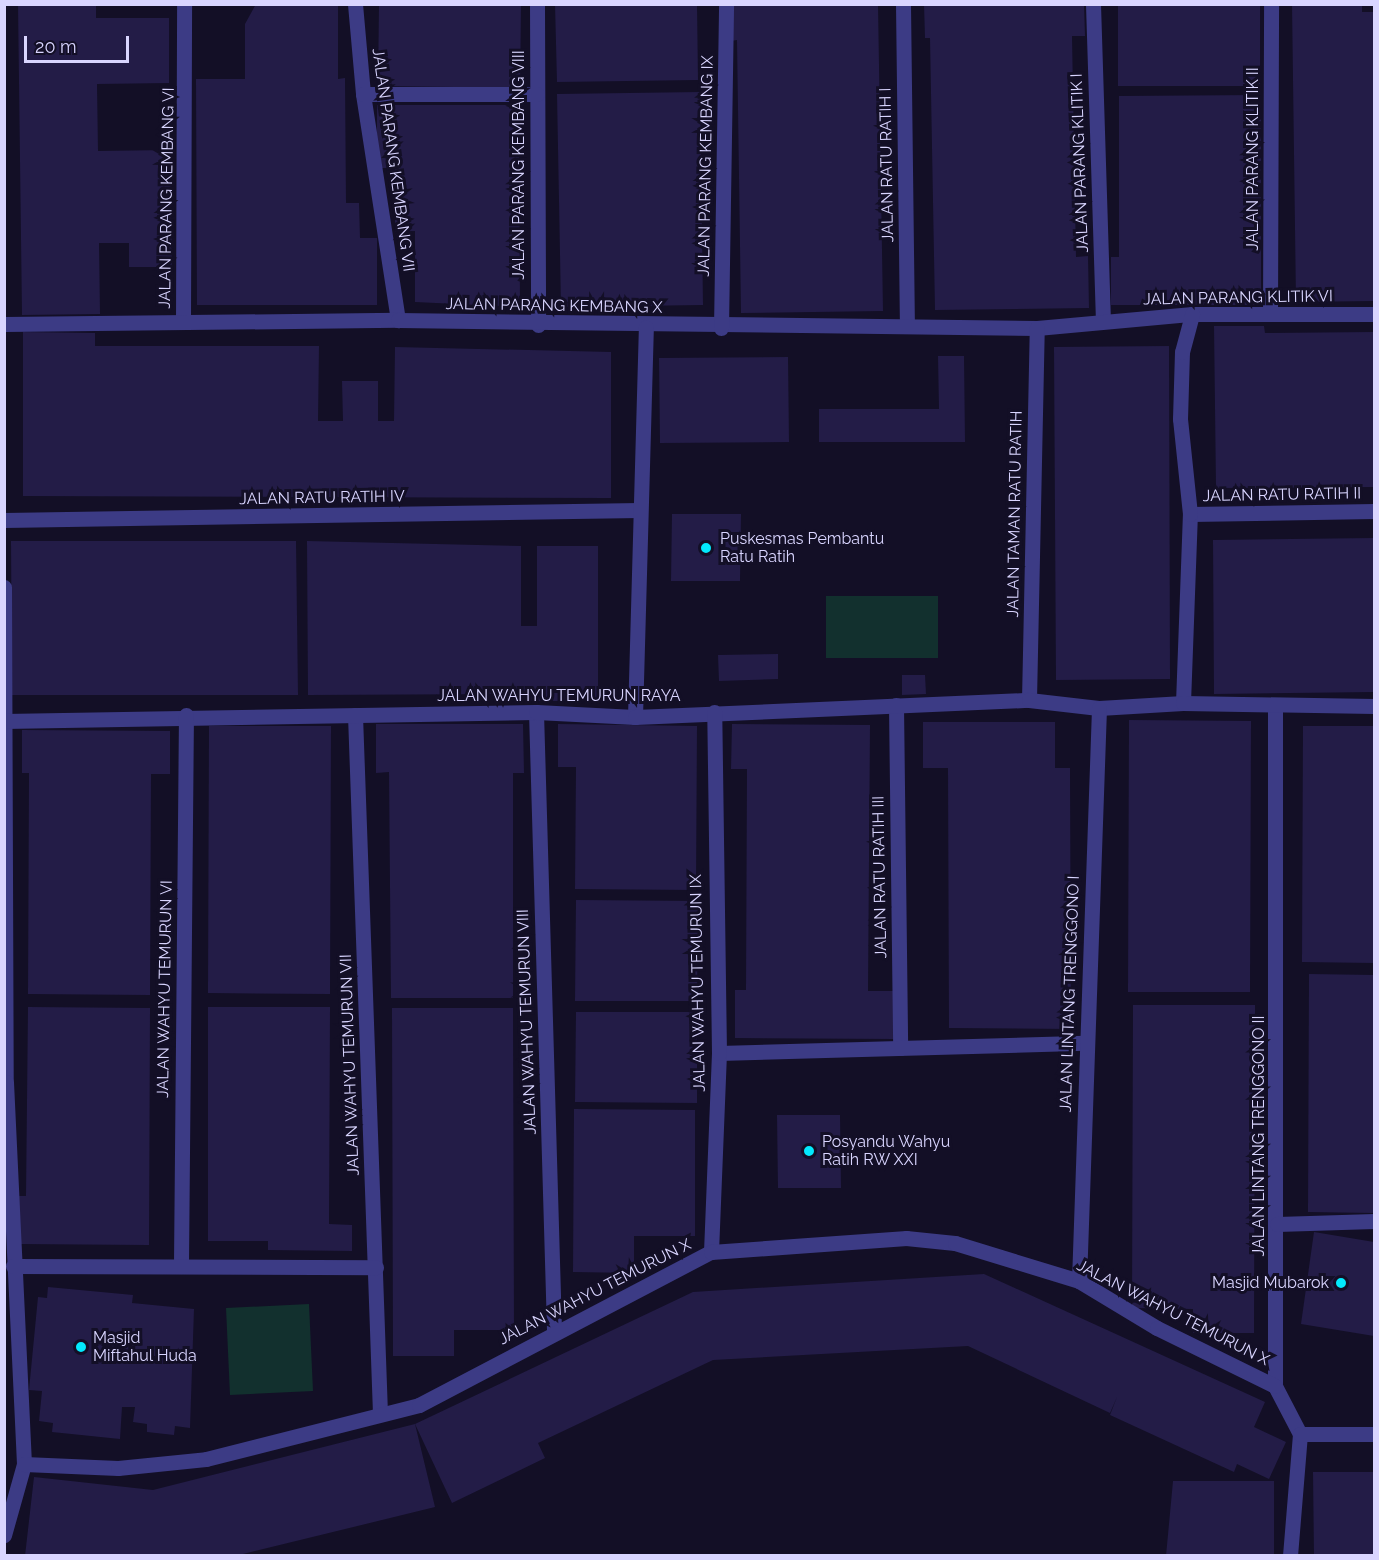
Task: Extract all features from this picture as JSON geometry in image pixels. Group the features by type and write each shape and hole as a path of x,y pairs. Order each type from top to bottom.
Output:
{"street":[{"name":"JALAN PARANG KEMBANG VI","path":"183,320 184,4"},
{"name":"JALAN PARANG KEMBANG VII","path":"355,4 363,94 398,320"},
{"name":"JALAN PARANG KEMBANG VIII","path":"537,4 538,325"},
{"name":"JALAN PARANG KEMBANG IX","path":"721,328 726,4"},
{"name":"JALAN RATU RATIH I","path":"903,4 907,324"},
{"name":"JALAN PARANG KLITIK I","path":"1093,4 1103,321"},
{"name":"JALAN PARANG KLITIK II","path":"1270,314 1271,4"},
{"path":"363,94 537,94"},
{"path":"1183,703 1190,514 1180,419 1182,352 1192,314"},
{"name":"JALAN PARANG KLITIK VI","path":"1103,321 1192,314 1374,314"},
{"name":"JALAN PARANG KEMBANG X","path":"4,324 183,320 398,320 721,328 907,324 1037,328 1103,321"},
{"path":"635,717 639,510 646,327"},
{"name":"JALAN TAMAN RATU RATIH","path":"1029,700 1037,328"},
{"name":"JALAN RATU RATIH IV","path":"4,520 639,510"},
{"name":"JALAN RATU RATIH II","path":"1190,514 1374,511"},
{"path":"4,586 5,1082 13,1266 10,1298 24,1464 4,1535"},
{"name":"JALAN WAHYU TEMURUN RAYA","path":"6,721 186,715 536,712 635,717 1029,700 1099,708 1183,703 1275,709 1374,706"},
{"name":"JALAN RATU RATIH III","path":"896,705 900,1048"},
{"name":"JALAN LINTANG TRENGGONO I","path":"1079,1281 1085,1043 1099,708"},
{"name":"JALAN LINTANG TRENGGONO II","path":"1275,709 1277,1224 1275,1386 1300,1434"},
{"name":"JALAN WAHYU TEMURUN VIII","path":"536,712 554,1331"},
{"name":"JALAN WAHYU TEMURUN IX","path":"711,1252 719,1053 714,712"},
{"name":"JALAN WAHYU TEMURUN VI","path":"181,1263 186,715"},
{"name":"JALAN WAHYU TEMURUN VII","path":"355,715 380,1414"},
{"path":"719,1053 1085,1043"},
{"path":"1277,1224 1374,1221"},
{"name":"JALAN WAHYU TEMURUN X","path":"24,1464 118,1468 206,1459 419,1405 554,1331 711,1252 906,1238 966,1246 1079,1281 1157,1328 1275,1386"},
{"path":"13,1266 181,1263 375,1267"},
{"path":"1290,1556 1300,1434 1374,1434"}],"green space":[{"path":"826,596 938,596 938,658 826,658"},
{"path":"309,1304 313,1391 230,1395 226,1308"}],"building":[{"path":"18,4 96,4 96,18 169,18 169,83 97,84 98,151 170,150 172,267 129,267 129,243 99,243 100,314 22,315"},
{"path":"256,4 338,4 338,79 345,78 346,203 359,203 360,238 377,238 377,305 197,305 196,79 245,79 245,24"},
{"path":"379,4 521,4 520,88 378,86"},
{"path":"555,4 697,4 698,80 557,82"},
{"path":"731,4 878,4 883,311 741,313 737,40 731,41"},
{"path":"924,4 1084,4 1085,36 1072,36 1076,257 1088,256 1089,308 935,310 930,38 925,38"},
{"path":"1118,4 1260,4 1260,86 1118,86"},
{"path":"1292,4 1362,4 1362,12 1374,12 1374,301 1296,302"},
{"path":"700,92 703,305 561,307 557,94"},
{"path":"1261,95 1261,305 1111,305 1111,257 1119,257 1119,96"},
{"path":"377,105 519,105 520,307 415,302 415,231 395,232 395,168 377,168"},
{"path":"1214,326 1264,326 1265,333 1374,332 1374,487 1216,488"},
{"path":"23,332 95,333 95,346 319,346 318,421 343,421 342,381 378,381 378,421 394,421 395,347 611,352 611,498 23,496"},
{"path":"1169,346 1170,679 1056,680 1054,347"},
{"path":"938,356 964,356 965,442 819,442 819,409 939,409"},
{"path":"788,357 789,442 660,443 659,358"},
{"name":"Puskesmas Pembantu Ratu Ratih","path":"672,514 741,514 740,581 671,581"},
{"path":"1374,538 1374,692 1214,694 1213,540"},
{"path":"11,541 296,541 298,695 12,695"},
{"path":"307,541 521,546 521,626 537,626 537,546 598,546 598,701 529,701 530,694 308,695"},
{"path":"778,654 778,679 719,681 718,655"},
{"path":"902,675 925,675 926,694 902,695"},
{"path":"1129,720 1251,721 1250,992 1128,992"},
{"path":"923,722 1055,722 1055,768 1070,768 1071,1029 949,1028 948,768 923,768"},
{"path":"376,724 523,724 524,773 513,773 513,998 391,998 389,772 376,773"},
{"path":"558,724 697,726 696,890 575,889 576,767 558,767"},
{"path":"732,724 870,725 868,991 896,991 895,1039 735,1038 735,990 746,990 747,769 731,769"},
{"path":"209,726 331,726 330,994 208,993"},
{"path":"1303,726 1374,726 1374,963 1302,962"},
{"path":"22,730 170,731 170,774 151,774 150,995 28,994 29,773 22,773"},
{"path":"576,900 698,901 697,1001 575,1001"},
{"path":"1309,974 1374,975 1374,1213 1308,1212"},
{"path":"1133,1005 1255,1005 1254,1333 1193,1333 1193,1309 1132,1308"},
{"path":"28,1007 150,1008 149,1245 18,1244 17,1196 26,1196"},
{"path":"208,1007 330,1007 329,1224 352,1225 352,1251 268,1250 268,1241 208,1241"},
{"path":"392,1008 513,1008 514,1330 454,1330 454,1356 393,1356"},
{"path":"576,1012 697,1012 697,1103 575,1102"},
{"path":"574,1109 695,1110 695,1236 634,1236 634,1273 573,1272"},
{"name":"Posyandu Wahyu Ratih RW XXI","path":"777,1115 840,1115 841,1188 778,1188"},
{"name":"Masjid Mubarok","path":"1314,1232 1374,1242 1374,1336 1301,1324"},
{"path":"984,1274 1265,1402 1254,1427 1286,1442 1269,1479 1237,1464 1234,1472 1110,1415 1117,1397 1110,1413 968,1346 713,1360 538,1443 545,1458 452,1503 415,1424 693,1292"},
{"name":"Masjid Miftahul Huda","path":"48,1287 133,1295 132,1303 194,1309 190,1428 175,1426 174,1435 147,1432 147,1424 133,1422 135,1407 122,1407 120,1439 52,1432 53,1423 39,1421 42,1391 29,1390 38,1297 47,1298"},
{"path":"415,1424 435,1507 235,1556 25,1556 34,1477 153,1490"},
{"path":"1313,1472 1374,1472 1374,1556 1314,1556"},
{"path":"1173,1481 1274,1481 1274,1556 1166,1556"}],"place":[{"name":"Puskesmas Pembantu Ratu Ratih","path":"706,548"},
{"name":"Posyandu Wahyu Ratih RW XXI","path":"809,1151"},
{"name":"Masjid Mubarok","path":"1341,1283"},
{"name":"Masjid Miftahul Huda","path":"81,1347"}]}
